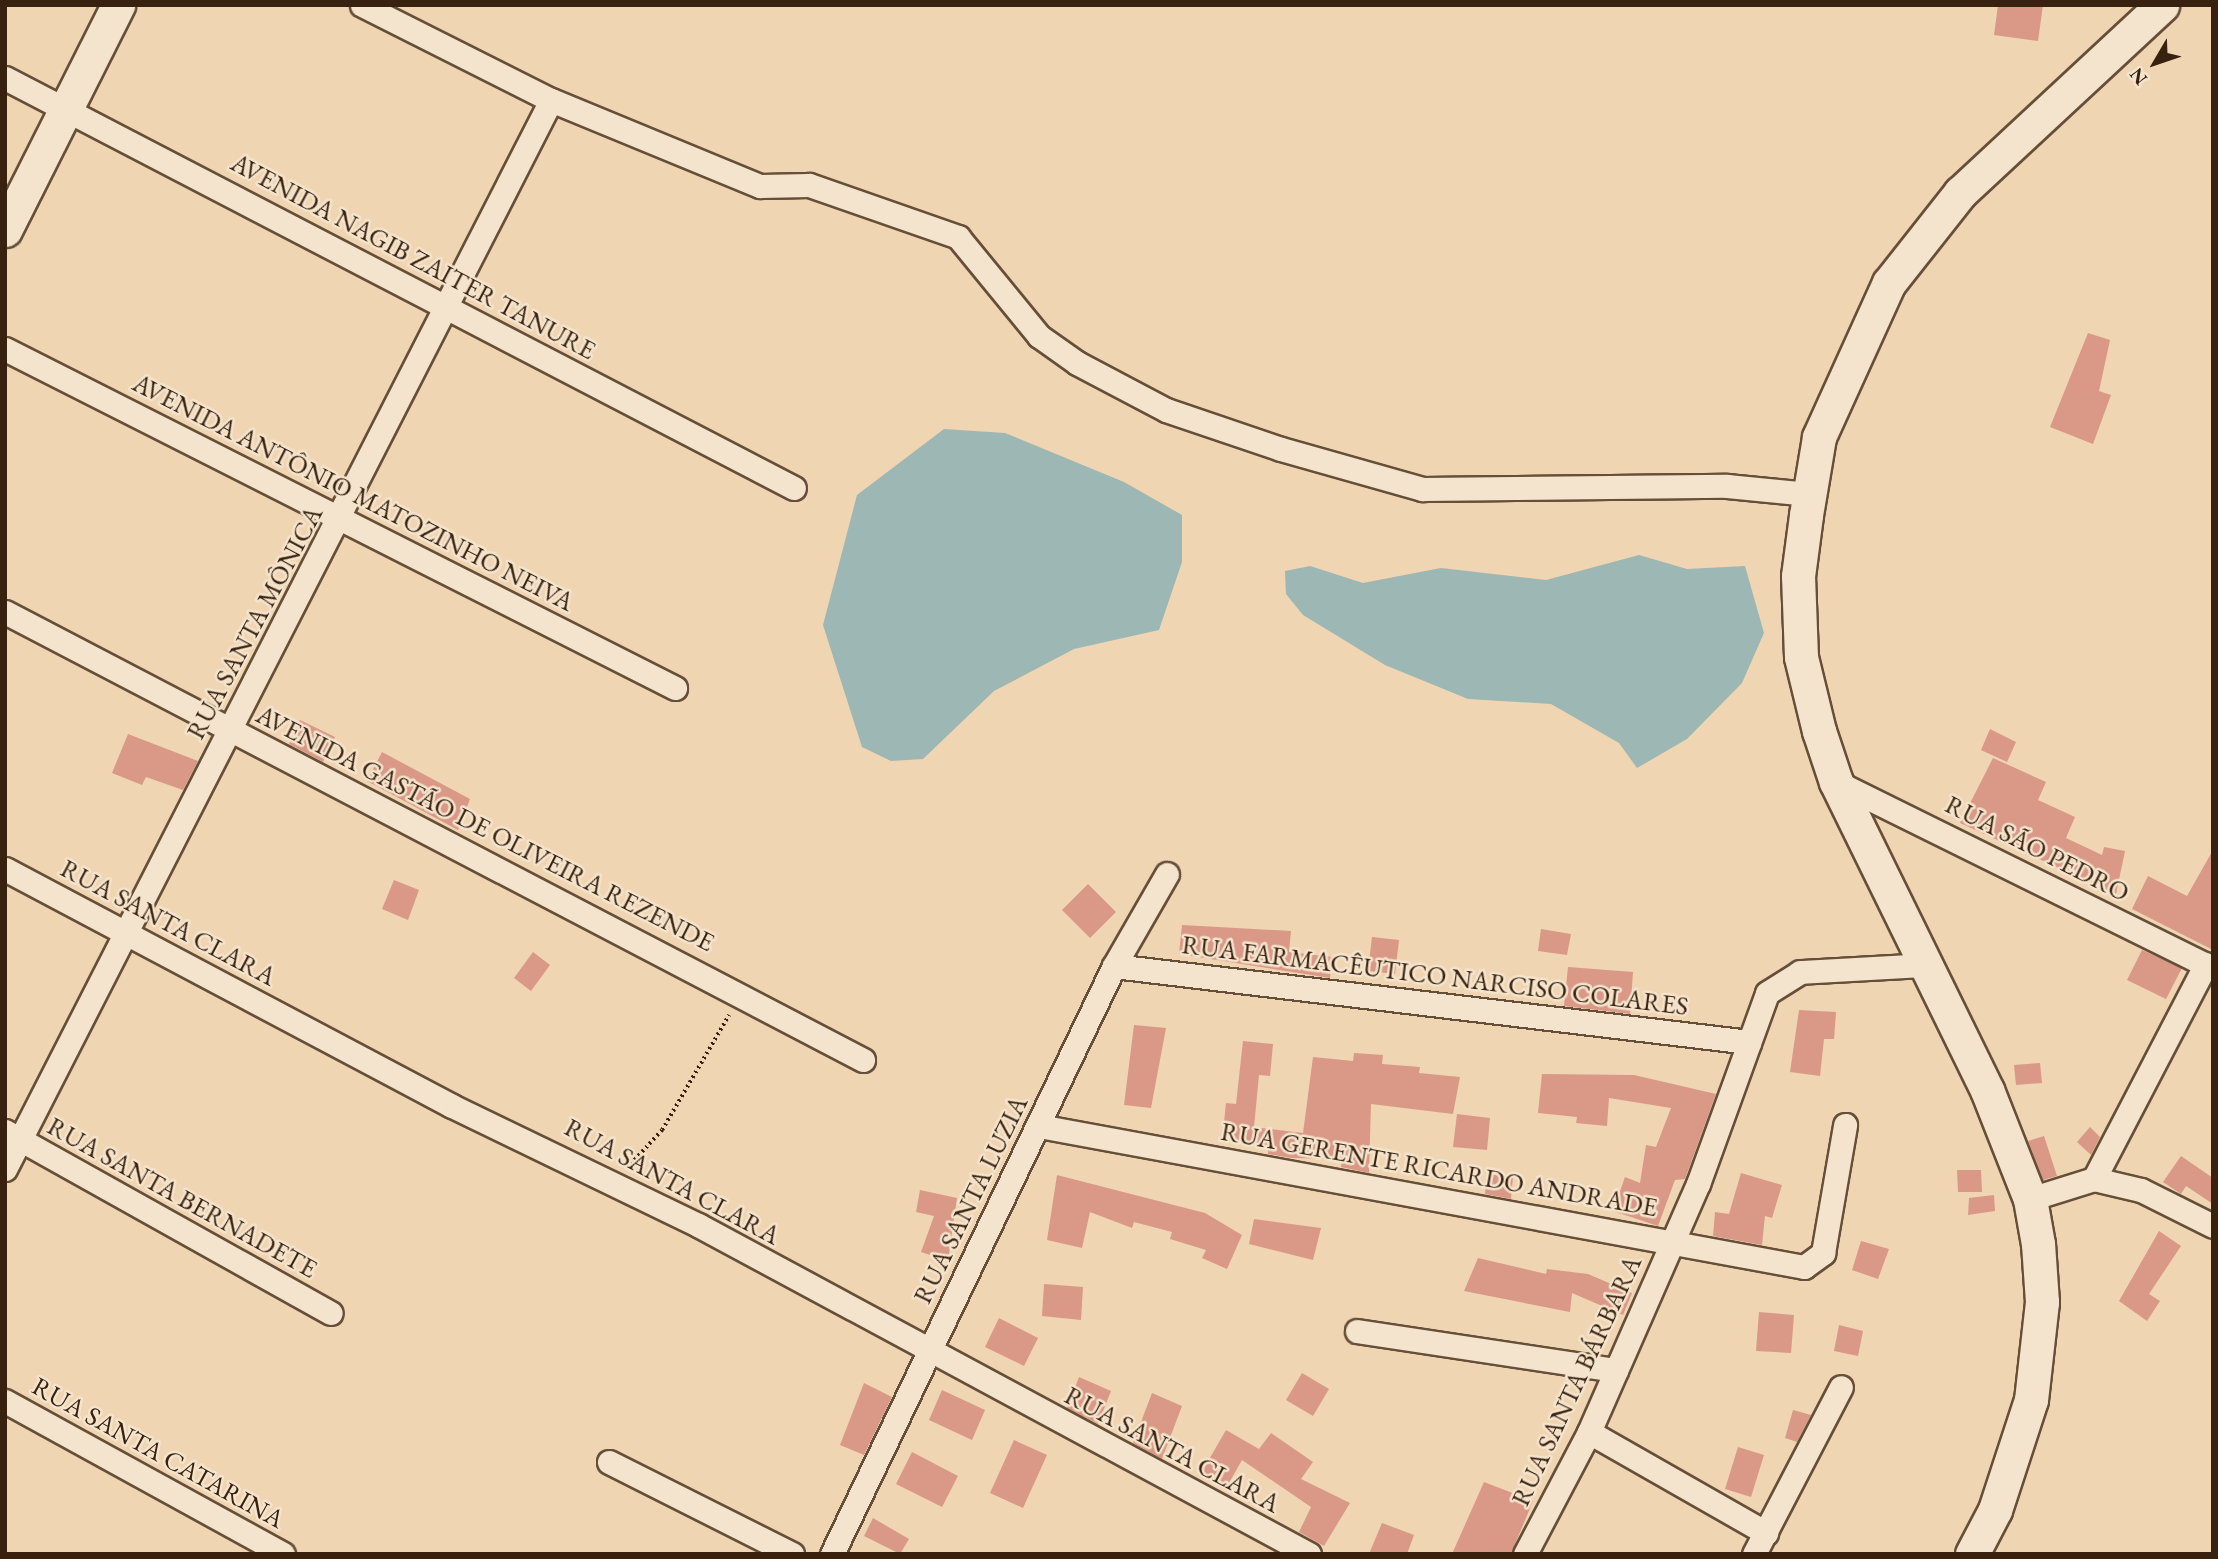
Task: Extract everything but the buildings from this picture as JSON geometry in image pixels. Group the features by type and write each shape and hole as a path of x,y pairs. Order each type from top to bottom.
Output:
{"street":[{"path":"5,230 69,109 118,5"},
{"path":"362,5 551,100 760,187 809,185 958,237 1039,336 1077,363 1166,410 1355,473 1423,489 1727,486 1810,494"},
{"path":"1972,1554 2019,1444 2039,1351 2040,1267 2029,1199 1987,1090 1836,782 1801,657 1798,576 1819,437 1847,363 1889,283 1928,229 2162,5"},
{"name":"AVENIDA NAGIB ZAITER TANURE","path":"5,78 794,488"},
{"name":"RUA SANTA MÔNICA","path":"5,1169 13,1135 128,932 230,728 341,519 551,100"},
{"name":"AVENIDA ANTÔNIO MATOZINHO NEIVA","path":"5,349 675,688"},
{"name":"AVENIDA GASTÃO DE OLIVEIRA REZENDE","path":"5,612 863,1060"},
{"name":"RUA SÃO PEDRO","path":"1836,782 2209,966"},
{"name":"RUA SANTA CLARA","path":"5,869 452,1106 613,1182 926,1353 1309,1554"},
{"name":"RUA SANTA LUZIA","path":"832,1554 926,1353 1039,1126 1114,966 1167,874"},
{"name":"RUA SANTA BÁRBARA","path":"1525,1554 1589,1432 1672,1241 1766,993 1782,979 1800,972 1925,965"},
{"name":"RUA FARMACÊUTICO NARCISO COLARES","path":"1114,966 1749,1042"},
{"path":"2094,1179 2209,966"},
{"name":"RUA GERENTE RICARDO ANDRADE","path":"1039,1126 1672,1241 1781,1266 1804,1267 1823,1252 1845,1125"},
{"name":"RUA SANTA BERNADETE","path":"13,1135 331,1313"},
{"path":"2029,1199 2094,1179 2141,1190 2213,1226"},
{"path":"1357,1331 1616,1370"},
{"path":"1754,1554 1841,1387"},
{"name":"RUA SANTA CATARINA","path":"5,1401 283,1554"},
{"path":"1589,1432 1766,1533"},
{"path":"609,1462 792,1554"}],"path":[{"path":"613,1182 662,1130 741,995"}],"water":[{"path":"944,429 1005,433 1124,482 1182,515 1182,562 1159,630 1074,649 994,691 923,759 891,761 862,747 823,625 857,495"},
{"path":"1639,555 1687,569 1745,566 1764,633 1742,683 1687,739 1637,768 1619,743 1551,704 1468,699 1385,665 1303,615 1286,594 1285,571 1310,566 1363,583 1441,568 1546,580"}]}
